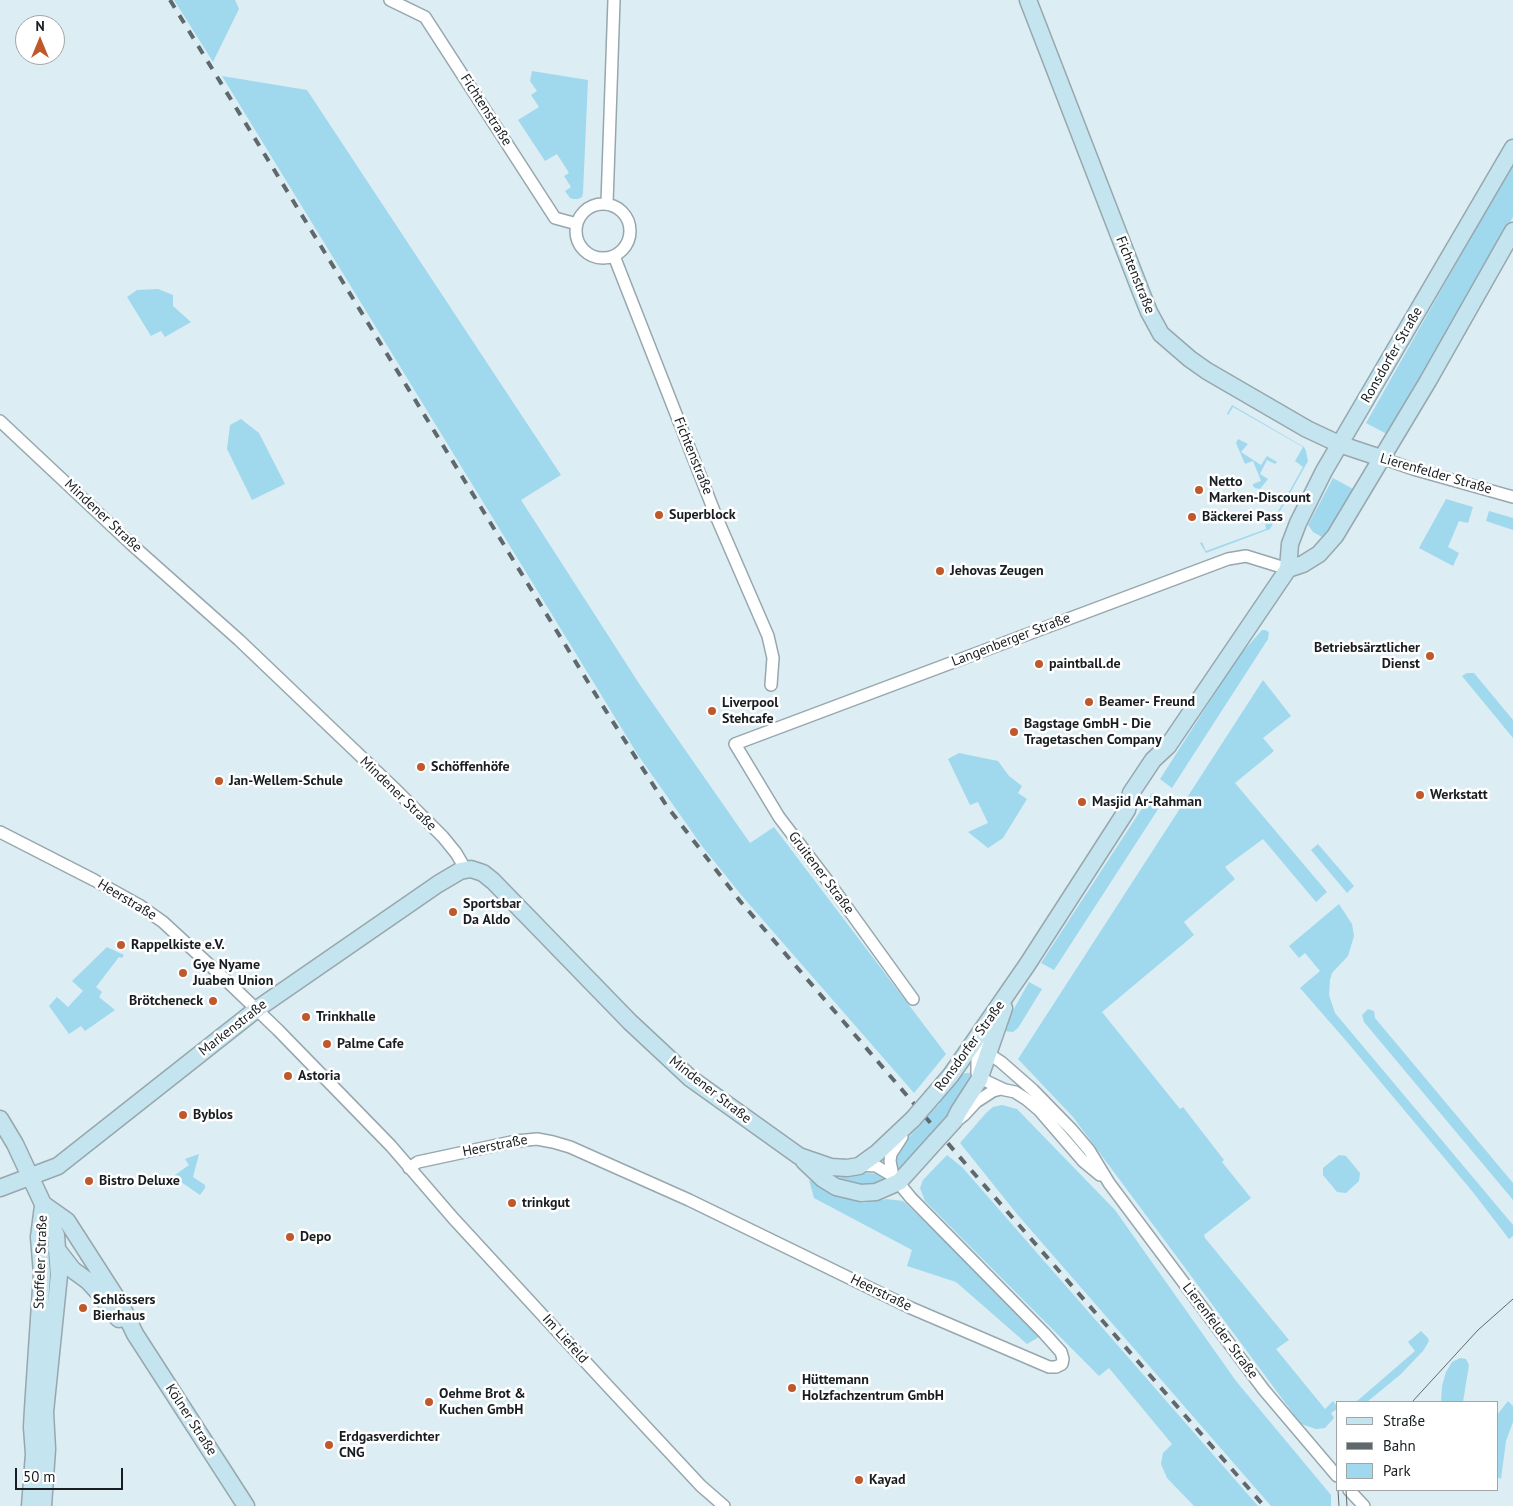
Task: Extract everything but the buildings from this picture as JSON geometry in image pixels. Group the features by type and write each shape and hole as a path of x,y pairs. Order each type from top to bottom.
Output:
{"main road":[{"name":"Fichtenstraße","path":"1028,0 1141,292 1161,334 1190,360 1207,372 1307,429 1359,451"},
{"name":"Ronsdorfer Straße","path":"896,1179 954,1122 958,1111 980,1077 980,1050 986,1024 1127,810 1141,799 1161,766 1168,746 1288,569 1290,544 1298,523 1339,444 1513,148"},
{"path":"1288,569 1303,564 1319,554 1335,536 1428,381 1513,231"},
{"name":"Lierenfelder Straße","path":"1359,451 1381,458"},
{"name":"Markenstraße","path":"0,1188 30,1175 58,1166 257,1009 438,884 466,870"},
{"name":"Mindener Straße","path":"466,870 477,870 493,881 630,1022 690,1078 799,1156 823,1179 836,1187 860,1193 876,1192 885,1189 896,1179"},
{"name":"Ronsdorfer Straße","path":"859,1166 877,1153 901,1128 910,1122 951,1075 980,1050 1000,1016 1017,979"},
{"name":"Kölner Straße","path":"0,1119 15,1144 43,1204 46,1236 57,1249 66,1273 88,1281 111,1310 135,1334"},
{"name":"Mindener Straße","path":"799,1156 831,1167 847,1168 859,1166"},
{"name":"Kölner Straße","path":"43,1204 67,1221 116,1298 135,1334 246,1506"},
{"name":"Stoffeler Straße","path":"30,1506 34,1454 32,1427 42,1274 40,1237 43,1204"},
{"name":"Stoffeler Straße","path":"43,1506 47,1449 46,1406 66,1273"}],"street":[{"name":"Fichtenstraße","path":"390,0 425,17 555,218 577,224"},
{"path":"607,203 614,0"},
{"path":"607,203 615,206 627,216 631,231 626,246 614,256 599,258 585,252 577,239 577,224 580,216 591,206 607,203"},
{"name":"Fichtenstraße","path":"614,256 716,516 768,636 773,658 771,684"},
{"name":"Mindener Straße","path":"0,421 239,640 394,788 443,837 456,853 466,870"},
{"name":"Lierenfelder Straße","path":"1381,458 1413,469 1513,496"},
{"name":"Langenberger Straße","path":"735,744 1228,559 1246,556 1288,569"},
{"name":"Gruitener Straße","path":"735,744 779,817 913,999"},
{"name":"Heerstraße","path":"0,832 94,880 139,905 163,922 257,1009 391,1146 409,1168 418,1162 516,1141 537,1139 554,1142 570,1147 689,1200 911,1308 1049,1367 1056,1367 1062,1364 1061,1352 1044,1333"},
{"name":"Lierenfelder Straße","path":"980,1050 1033,1090 1056,1111 1089,1150 1109,1183 1264,1390 1336,1475"},
{"name":"Lierenfelder Straße","path":"980,1077 1005,1090 1015,1092 1026,1099 1039,1110 1083,1161 1109,1183"},
{"path":"954,1122 964,1116 984,1096 994,1091 1005,1090"},
{"path":"896,1179 890,1160 891,1154 910,1122"},
{"name":"Mindener Straße","path":"859,1166 876,1166 896,1179 911,1198 1044,1333"},
{"name":"Im Liefeld","path":"409,1168 605,1383 701,1486 724,1506"},
{"path":"1350,1491 1364,1506"}],"green space":[{"path":"174,0 235,0 239,9 213,62"},
{"path":"532,71 588,80 583,193 582,197 578,199 570,198 565,191 571,187 564,176 569,173 557,154 545,161 518,120 539,107 531,95 537,91 530,81"},
{"path":"222,76 307,90 561,475 521,500 640,685 750,843 774,827 946,1054 914,1093 742,896 702,846 638,755"},
{"path":"1513,163 1513,217 1387,434 1366,423"},
{"path":"158,289 173,295 173,306 191,322 165,337 161,331 151,336 127,297 137,290"},
{"path":"1232,405 1304,447 1308,461 1270,529 1206,553 1200,543 1202,542 1206,551 1266,529 1265,521 1272,522 1303,467 1295,461 1303,447 1233,407 1228,415"},
{"path":"241,419 259,433 285,484 252,500 227,449 230,425"},
{"path":"1238,439 1248,444 1241,452 1261,465 1267,456 1277,462 1275,464 1267,460 1260,474 1268,479 1260,489 1253,486 1253,484 1261,481 1253,461 1245,464 1236,443"},
{"path":"1333,478 1355,490 1325,537 1322,537 1313,532 1308,525"},
{"path":"1446,499 1473,507 1468,523 1459,521 1448,547 1459,553 1453,566 1419,548"},
{"path":"1489,511 1513,518 1513,530 1486,521"},
{"path":"1262,630 1269,632 1268,639 1172,788 1160,779 1239,656"},
{"path":"1467,673 1474,673 1513,720 1513,738 1462,676"},
{"path":"1263,680 1291,716 1263,738 1274,751 1235,783 1327,892 1316,902 1263,839 1225,867 1235,879 1184,922 1194,935 1102,1012 1180,1109 1183,1107 1224,1160 1222,1162 1251,1198 1204,1235 1289,1340 1276,1349 1325,1409 1333,1401 1336,1405 1336,1410 1331,1413 1334,1418 1325,1428 1316,1429 1301,1424 1073,1117 1018,1059"},
{"path":"959,753 998,761 1009,776 1022,786 1018,793 1027,799 1003,838 988,848 968,832 988,823 978,802 970,805 948,759"},
{"path":"1152,793 1164,800 1054,970 1041,963"},
{"path":"1318,844 1354,886 1347,893 1311,850"},
{"path":"1339,904 1352,924 1354,936 1348,956 1332,973 1330,980 1329,995 1335,1013 1513,1225 1513,1236 1509,1239 1472,1191 1300,988 1320,971 1305,953 1299,958 1289,946"},
{"path":"107,947 124,955 122,958 119,957 96,987 102,992 99,997 115,1010 85,1031 81,1026 69,1034 49,1006 57,997 68,1007 83,991 72,981"},
{"path":"1029,982 1042,989 1018,1028 1013,1032 1004,1031 1007,1021"},
{"path":"1368,1009 1374,1011 1375,1018 1513,1183 1513,1200 1364,1022 1362,1015"},
{"path":"970,1073 974,1078 960,1102 899,1169 897,1167 897,1156 901,1146 940,1103 939,1101 962,1074"},
{"path":"1002,1105 1017,1109 1115,1210 1236,1381 1331,1495 1331,1506 1271,1506 1017,1214 960,1143 986,1113 993,1107"},
{"path":"199,1154 193,1177 205,1185 200,1195 181,1182 175,1175 189,1165 185,1159"},
{"path":"947,1155 962,1167 1258,1506 1194,1506 1167,1478 1161,1464 1163,1453 1172,1444 1109,1368 1099,1376 925,1201 920,1188 923,1180"},
{"path":"1339,1155 1346,1156 1360,1173 1359,1181 1346,1193 1337,1192 1323,1175 1323,1168"},
{"path":"868,1173 878,1174 885,1180 861,1186 844,1183 836,1178"},
{"path":"809,1180 838,1196 863,1203 887,1199 903,1201 1022,1316 1039,1337 1027,1344 956,1282 907,1266 912,1250 814,1198"},
{"path":"1421,1331 1429,1341 1423,1351 1401,1374 1368,1401 1357,1401 1415,1351 1408,1342"},
{"path":"1460,1358 1466,1359 1469,1365 1463,1401 1441,1401 1442,1386 1446,1372 1452,1362"},
{"path":"1508,1401 1513,1406 1513,1422 1506,1441 1501,1479 1498,1478 1498,1414"}],"tram line":[{"path":"1413,1401 1478,1330 1513,1299"},
{"path":"1338,1491 1339,1506"},
{"path":"1346,1491 1347,1506"}],"railway":[{"path":"170,0 599,700 666,805 740,901 964,1162 1264,1506"}],"place":[{"name":"Netto Marken-Discount","path":"1199,490"},
{"name":"Superblock","path":"659,515"},
{"name":"Bäckerei Pass","path":"1192,517"},
{"name":"Jehovas Zeugen","path":"940,571"},
{"name":"Betriebsärztlicher Dienst","path":"1430,656"},
{"name":"paintball.de","path":"1039,664"},
{"name":"Beamer- Freund","path":"1089,702"},
{"name":"Liverpool Stehcafe","path":"712,711"},
{"name":"Bagstage GmbH - Die Tragetaschen Company","path":"1014,732"},
{"name":"Schöffenhöfe","path":"421,767"},
{"name":"Jan-Wellem-Schule","path":"219,781"},
{"name":"Werkstatt","path":"1420,795"},
{"name":"Masjid Ar-Rahman","path":"1082,802"},
{"name":"Sportsbar Da Aldo","path":"453,912"},
{"name":"Rappelkiste e.V.","path":"121,945"},
{"name":"Gye Nyame Juaben Union","path":"183,973"},
{"name":"Brötcheneck","path":"213,1001"},
{"name":"Trinkhalle","path":"306,1017"},
{"name":"Palme Cafe","path":"327,1044"},
{"name":"Astoria","path":"288,1076"},
{"name":"Byblos","path":"183,1115"},
{"name":"Bistro Deluxe","path":"89,1181"},
{"name":"trinkgut","path":"512,1203"},
{"name":"Depo","path":"290,1237"},
{"name":"Schlössers Bierhaus","path":"83,1308"},
{"name":"Hüttemann Holzfachzentrum GmbH","path":"792,1388"},
{"name":"Oehme Brot & Kuchen GmbH","path":"429,1402"},
{"name":"Erdgasverdichter CNG","path":"329,1445"},
{"name":"Kayad","path":"859,1480"}]}
